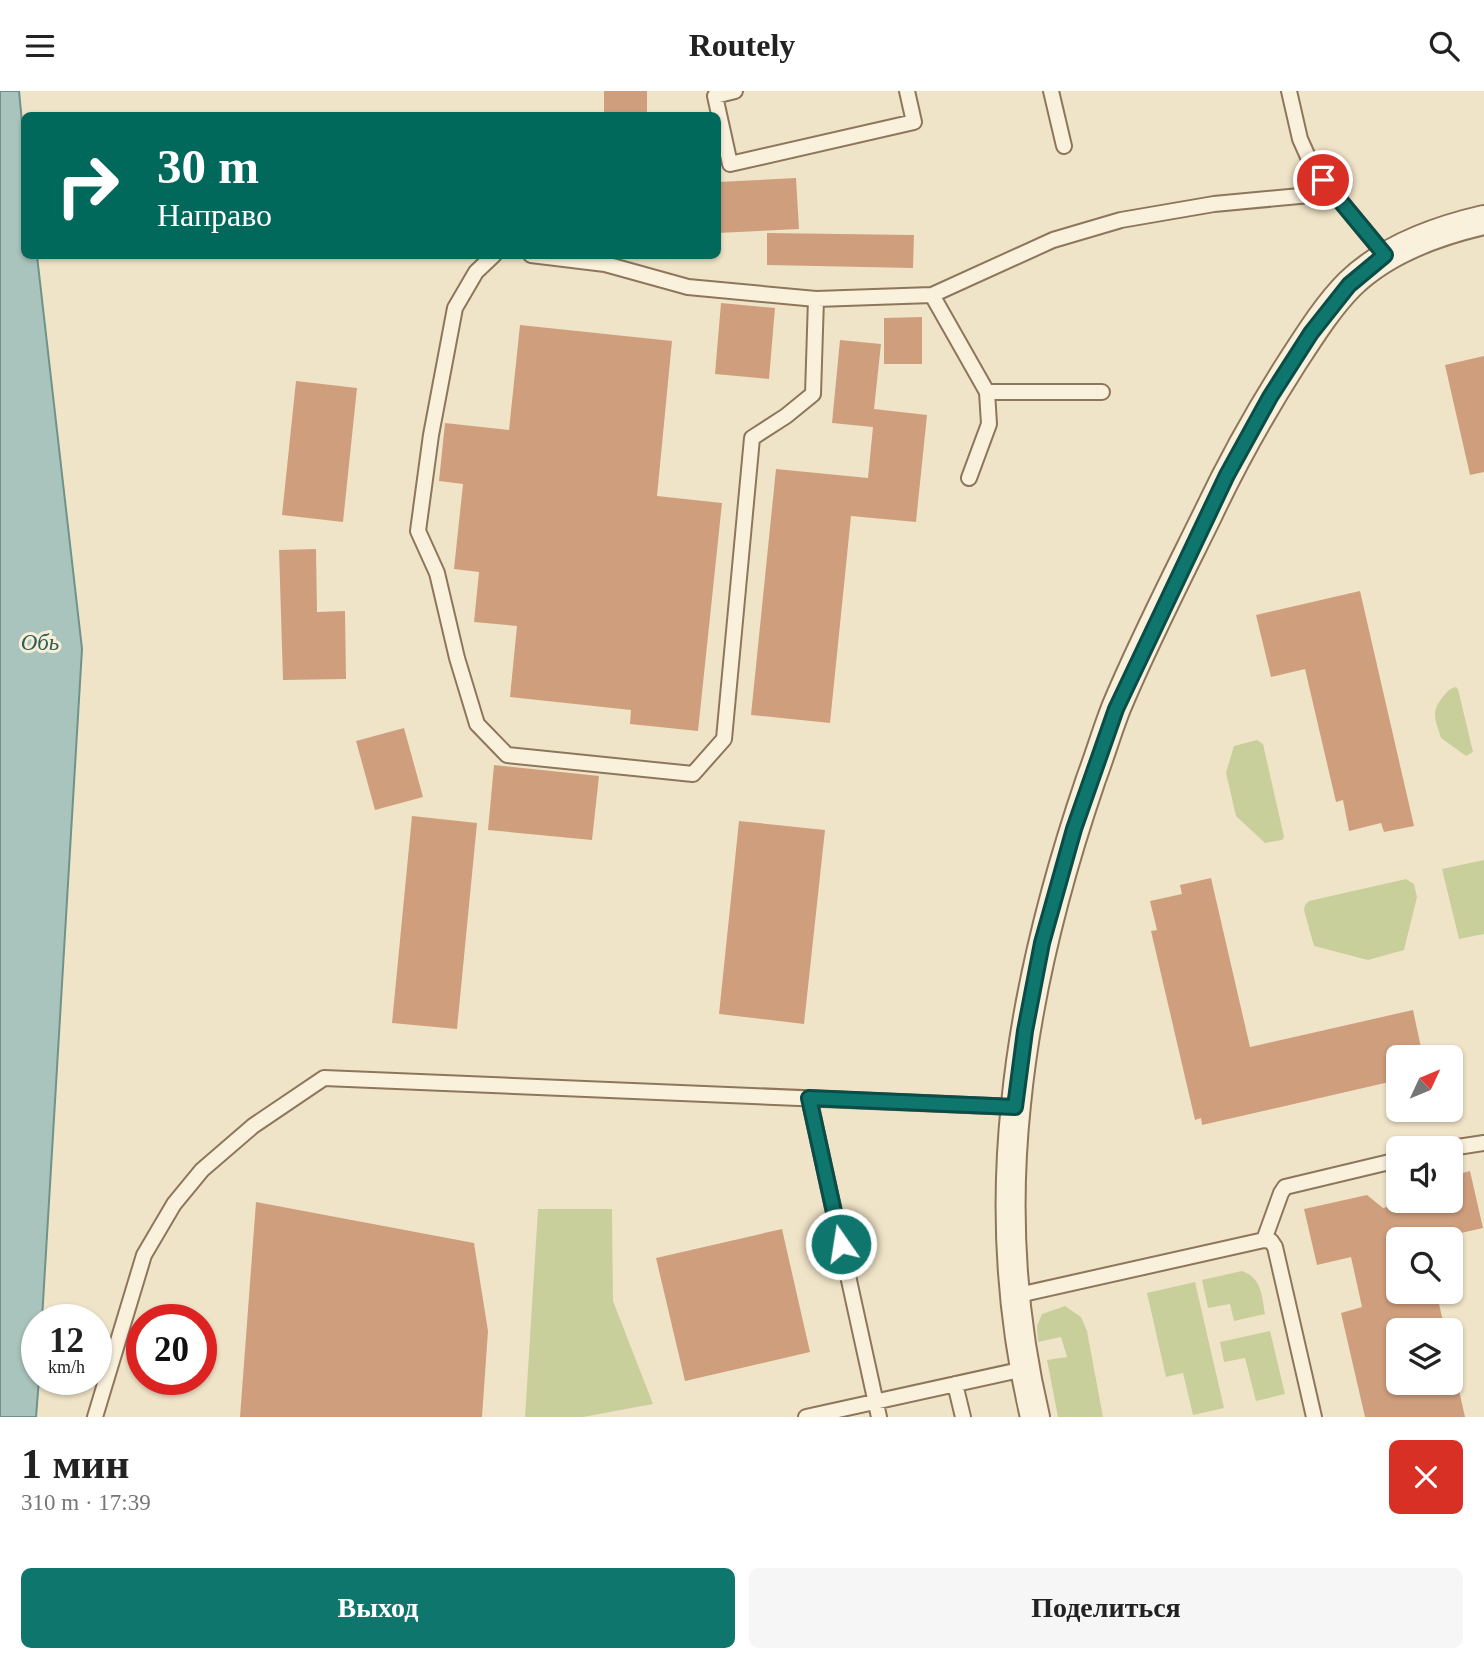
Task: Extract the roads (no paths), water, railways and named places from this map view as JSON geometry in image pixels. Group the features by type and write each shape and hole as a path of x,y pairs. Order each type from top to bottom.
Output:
{"street":[{"path":"1035,1417 1024,1369 1014,1296 1011,1213 1015,1107 1025,1031 1042,943 1074,829 1116,709 1227,475 1270,397 1311,333 1349,285 1385,255 1453,227 1484,220"}],"lane":[{"path":"719,112 715,96 735,91"},
{"path":"721,123 730,164 914,122 907,91"},
{"path":"1051,91 1064,146"},
{"path":"1289,91 1300,139 1314,168 1385,255"},
{"path":"564,259 606,264 688,287 816,299 932,295 1053,240 1121,220 1213,204 1332,193"},
{"path":"490,259 476,272 455,308 431,435 418,531 437,573 457,658 477,724 508,755 693,774 724,739 752,438 813,394 816,299"},
{"path":"932,295 987,391 989,424 969,478"},
{"path":"987,391 1102,392"},
{"path":"95,1417 144,1255 174,1204 202,1170 253,1126 324,1078 1015,1107"},
{"path":"809,1098 879,1417"},
{"path":"1463,1146 1484,1143"},
{"path":"1264,1240 1285,1187 1386,1163"},
{"path":"1014,1296 1264,1240 1271,1241 1275,1247 1314,1417"},
{"path":"806,1417 1024,1369"},
{"path":"955,1384 963,1417"}],"water":[{"name":"Обь","path":"0,91 19,91 21,259 37,259 82,649 43,1304 21,1304 21,1395 38,1395 36,1417 0,1417"}]}
